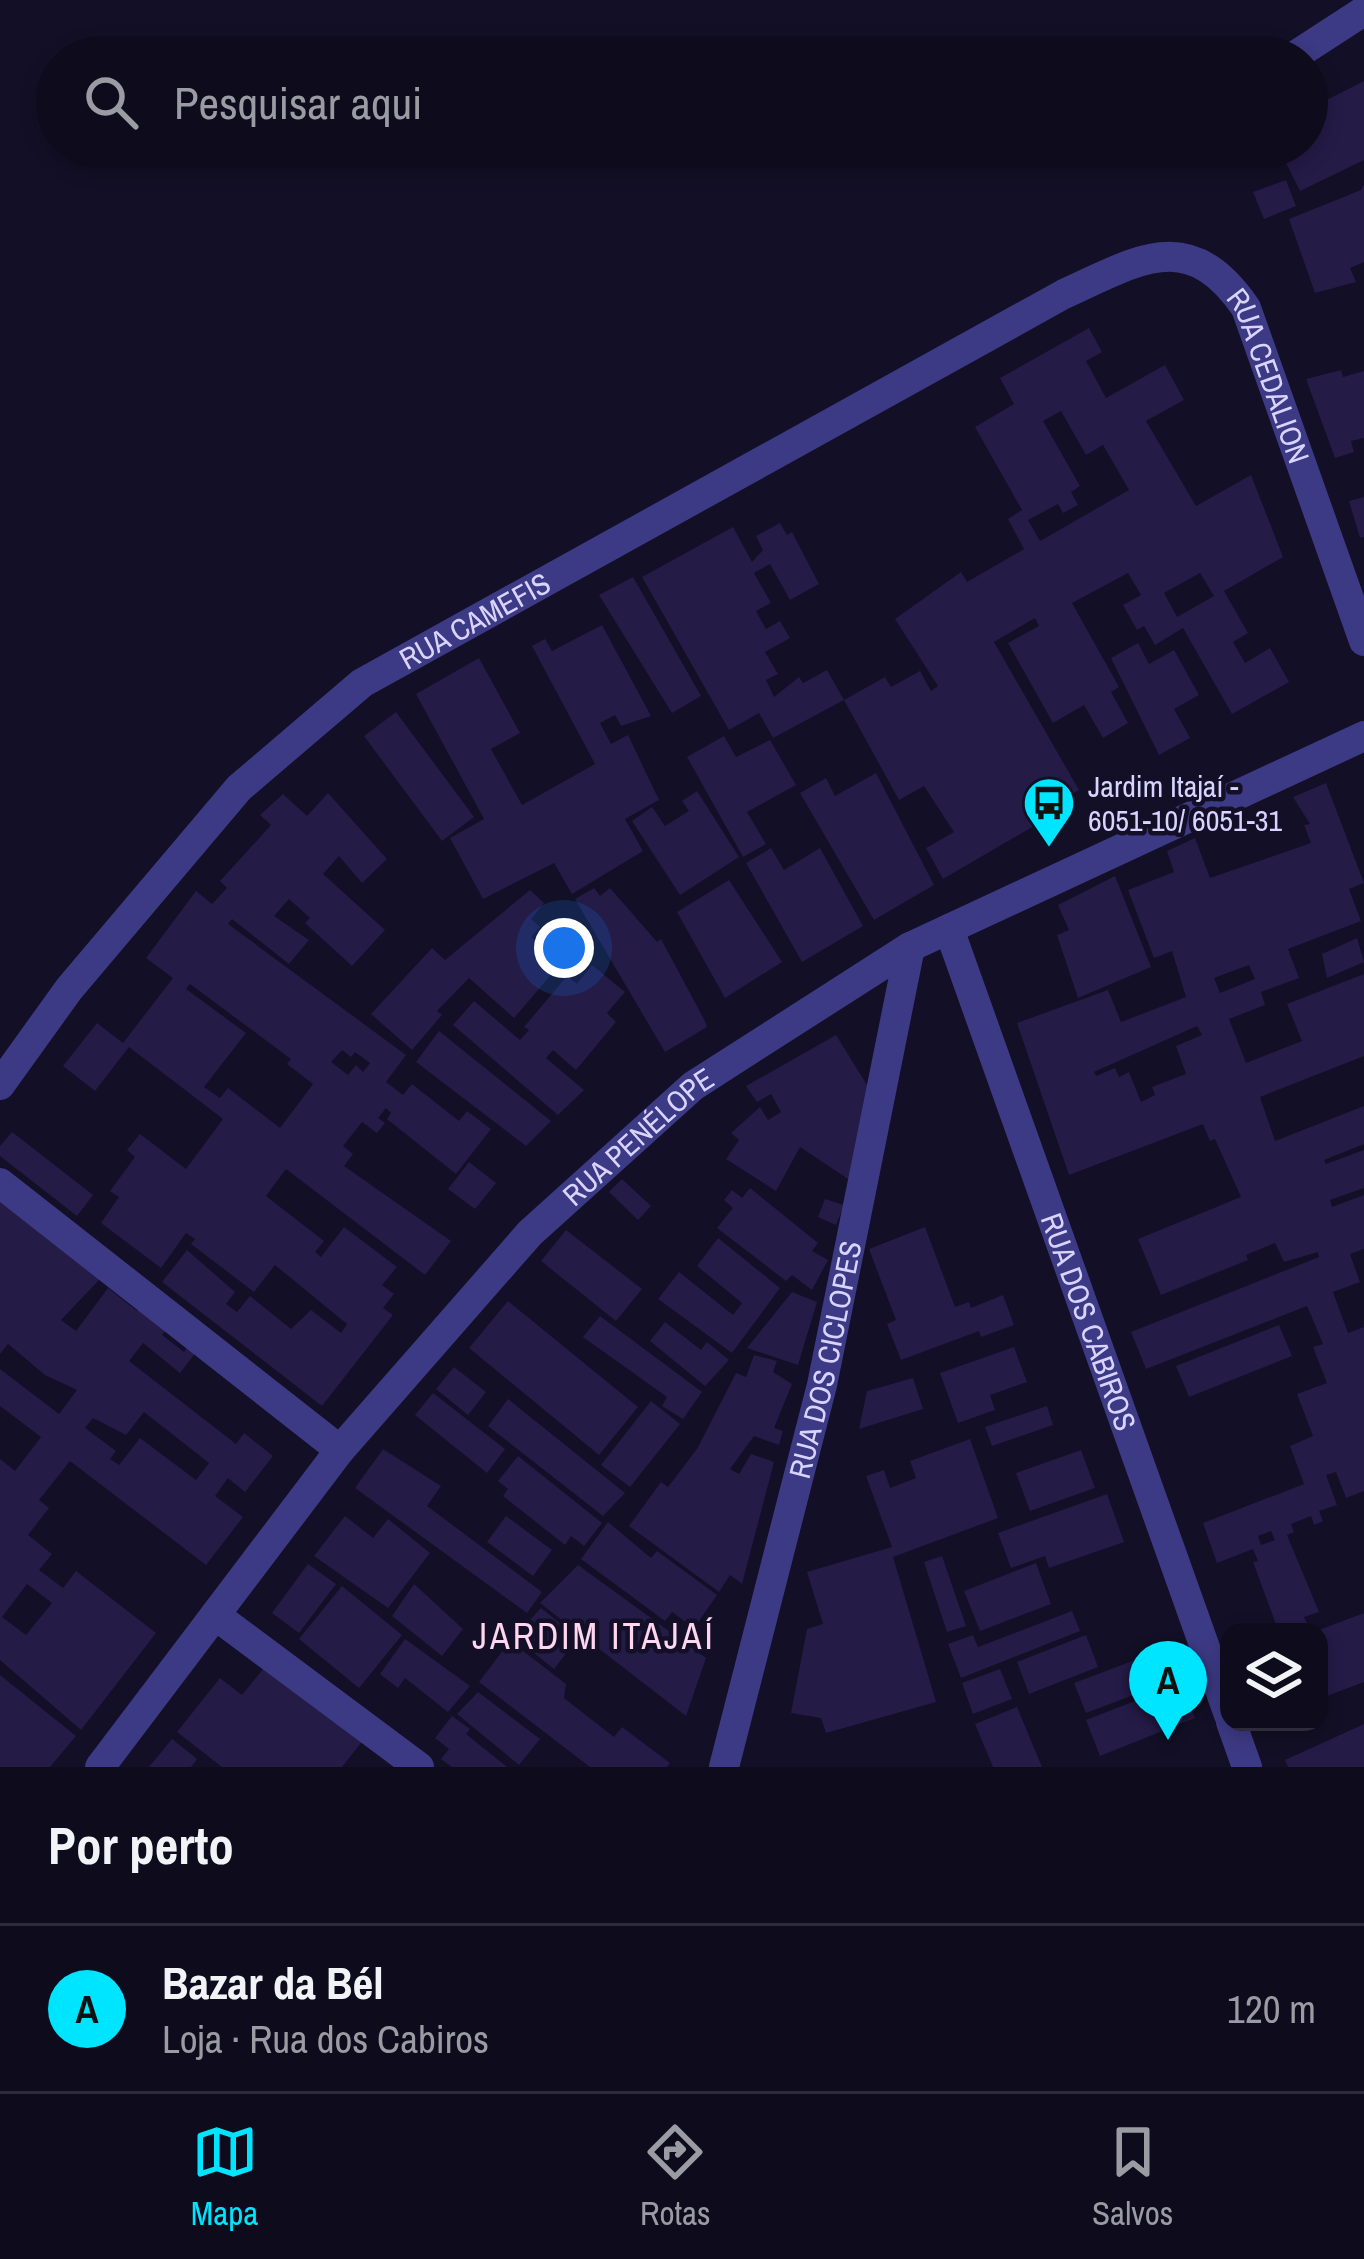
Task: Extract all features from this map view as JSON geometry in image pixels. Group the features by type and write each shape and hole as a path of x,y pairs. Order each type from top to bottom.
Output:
{"street":[{"path":"1325,36 1364,11"},
{"name":"RUA CEDALION","path":"1064,294 1144,258 1190,258 1224,276 1246,308 1364,641"},
{"name":"RUA CAMEFIS","path":"0,1085 69,989 239,788 362,683 1064,294"},
{"name":"RUA PENÉLOPE","path":"100,1767 340,1450 530,1233 693,1086 854,977 910,946 1364,736"},
{"name":"RUA DOS CABIROS","path":"949,928 1220,1691"},
{"name":"RUA DOS CICLOPES","path":"724,1767 822,1385 910,946"},
{"path":"0,1183 340,1450"},
{"path":"215,1616 419,1767"},
{"name":"RUA DOS CABIROS","path":"1234,1731 1247,1767"}],"building":[{"path":"1364,81 1364,160 1300,191 1288,168 1328,168 1328,99"},
{"path":"1286,180 1296,206 1264,219 1253,192"},
{"path":"1364,184 1364,262 1350,268 1356,282 1315,293 1289,219 1361,190"},
{"path":"1089,328 1102,352 1086,361 1106,398 1165,365 1184,400 1146,421 1196,506 1251,475 1283,557 1224,591 1248,633 1233,642 1245,663 1270,648 1289,682 1232,714 1183,628 1155,645 1144,626 1137,630 1123,605 1141,595 1128,573 1072,603 1119,687 1111,692 1128,723 1103,738 1084,705 1053,723 1008,643 1039,626 1035,618 994,642 1079,790 1047,808 1051,816 943,879 926,848 954,832 924,786 899,800 844,700 885,677 891,687 920,671 931,691 938,686 895,619 961,572 967,582 1024,549 1008,519 1022,510 975,427 1014,404 1000,378","holes":["1061,411 1086,455 1103,445 1129,490 1040,541 1028,520 1058,504 1063,513 1078,505 1071,492 1080,486 1043,421","1200,573 1214,596 1177,617 1164,593"]},
{"path":"1341,370 1343,377 1364,371 1364,438 1351,441 1354,452 1335,458 1306,379"},
{"path":"1364,497 1364,537 1360,538 1349,501"},
{"path":"780,523 787,535 792,532 819,584 790,600 770,564 754,573 771,603 756,611 766,629 780,621 790,638 765,652 778,674 766,680 774,697 799,677 803,683 827,670 844,700 773,738 759,713 729,730 642,577 733,527 752,562 763,550 756,536"},
{"path":"633,577 701,696 672,713 599,595"},
{"path":"602,625 651,716 621,726 615,715 600,723 611,744 628,735 659,800 625,819 643,851 572,894 554,863 483,899 450,838 484,819 416,694 479,658 520,733 491,749 522,805 595,764 532,646 545,639 552,651"},
{"path":"1138,643 1149,664 1174,650 1199,695 1174,709 1190,738 1159,755 1111,658"},
{"path":"396,712 474,817 442,841 364,736"},
{"path":"724,736 736,757 770,740 796,785 747,812 766,844 743,857 687,757"},
{"path":"876,773 934,885 874,920 800,793 826,778 835,796"},
{"path":"1326,783 1364,883 1349,889 1361,921 1288,949 1299,978 1261,992 1265,1005 1229,1019 1246,1063 1302,1041 1287,1004 1364,974 1364,1056 1260,1097 1275,1141 1364,1106 1364,1144 1324,1160 1326,1164 1364,1150 1364,1188 1330,1200 1332,1207 1364,1195 1364,1249 1350,1254 1360,1282 1333,1292 1348,1333 1364,1327 1364,1491 1346,1498 1336,1472 1326,1475 1337,1505 1319,1511 1323,1521 1314,1525 1311,1516 1291,1524 1294,1532 1287,1535 1319,1612 1304,1617 1307,1623 1276,1623 1253,1562 1258,1561 1253,1549 1217,1563 1203,1523 1304,1484 1290,1446 1313,1436 1297,1394 1327,1383 1313,1347 1323,1344 1307,1306 1146,1369 1131,1332 1319,1257 1318,1252 1284,1262 1275,1243 1246,1255 1248,1260 1161,1295 1138,1239 1241,1197 1215,1139 1210,1141 1203,1124 1069,1175 1017,1023 1108,990 1121,1022 1186,997 1172,951 1154,958 1128,890 1174,872 1167,851 1195,838 1210,878 1311,843 1304,825 1310,824 1293,797","holes":["1249,965 1255,979 1220,993 1214,978","1197,1026 1202,1035 1176,1046 1186,1074 1152,1087 1155,1095 1141,1102 1129,1072 1119,1077 1115,1068 1096,1076 1094,1072","1271,1531 1275,1540 1261,1545 1258,1536"]},
{"path":"697,791 739,857 680,895 632,821 652,807 665,826 689,811 682,801"},
{"path":"328,793 387,859 362,883 339,856 323,874 385,930 352,966 305,923 310,918 289,899 274,916 309,940 289,964 232,919 228,924 406,1055 386,1082 403,1095 412,1084 459,1121 467,1111 491,1129 456,1174 387,1119 391,1113 386,1108 378,1118 385,1123 377,1133 362,1122 343,1146 353,1154 344,1166 451,1241 425,1275 286,1169 266,1196 324,1241 315,1252 321,1257 344,1227 397,1267 382,1285 394,1294 383,1308 393,1315 322,1406 162,1282 187,1250 235,1292 226,1304 237,1312 250,1296 291,1329 311,1310 341,1333 347,1324 275,1265 254,1292 191,1244 195,1239 186,1233 161,1268 101,1223 119,1197 110,1191 135,1157 127,1150 140,1134 186,1169 223,1119 129,1047 95,1091 63,1066 97,1023 123,1043 173,978 146,958 196,891 212,904 227,888 220,881 271,825 260,815 283,794 307,816","holes":["190,984 291,1059 287,1064 313,1084 280,1128 228,1088 220,1098 204,1087 246,1033 186,989","342,1050 351,1057 355,1052 370,1063 363,1072 356,1065 348,1075 331,1062"]},
{"path":"771,848 784,870 820,848 863,926 802,962 746,863"},
{"path":"1115,876 1151,967 1078,998 1057,935 1069,930 1058,905"},
{"path":"729,880 782,962 725,998 677,912"},
{"path":"594,888 600,896 610,888 657,942 661,939 707,1027 665,1052 575,899"},
{"path":"530,890 544,903 531,919 540,927 531,937 562,962 514,1018 469,978 437,1011 442,1015 412,1050 371,1014 432,948 445,960"},
{"path":"1357,938 1364,962 1327,978 1322,954"},
{"path":"592,965 625,992 607,1013 616,1022 576,1070 553,1050 546,1058 584,1090 558,1115 453,1025 474,1001 520,1040 529,1030 524,1027 567,976 577,984"},
{"path":"439,1031 551,1121 526,1146 416,1062"},
{"path":"836,1035 872,1093 851,1181 800,1147 776,1191 726,1159 739,1140 731,1133 760,1107 768,1120 781,1112 771,1094 757,1102 746,1086"},
{"path":"12,1132 93,1195 77,1216 0,1156 0,1146"},
{"path":"469,1162 496,1183 475,1209 448,1189"},
{"path":"622,1179 651,1206 638,1220 609,1192"},
{"path":"750,1188 818,1243 812,1251 828,1260 812,1290 792,1275 786,1281 717,1228 733,1208 724,1200 732,1190 742,1198"},
{"path":"0,1199 102,1277 61,1320 76,1331 108,1288 137,1311 141,1307 168,1328 162,1335 184,1352 190,1344 197,1351 180,1373 143,1343 129,1361 236,1444 244,1433 273,1456 245,1492 228,1478 215,1496 243,1517 206,1565 70,1461 39,1500 49,1508 28,1535 52,1554 39,1570 63,1588 76,1571 156,1633 81,1730 0,1660 0,1459 15,1471 41,1437 0,1406 0,1369 59,1414 77,1390 45,1375 8,1344 0,1354","holes":["144,1412 209,1463 196,1480 140,1438 119,1465 110,1459 116,1451 85,1428 93,1418 126,1435","27,1584 52,1603 26,1635 2,1617"]},
{"path":"825,1199 844,1205 836,1225 818,1217"},
{"path":"925,1227 955,1307 969,1302 971,1308 1003,1295 1014,1325 981,1337 979,1331 901,1360 887,1324 896,1320 869,1249"},
{"path":"566,1230 642,1289 616,1321 541,1261"},
{"path":"718,1238 780,1288 732,1353 658,1299 679,1272 733,1315 742,1303 697,1266"},
{"path":"792,1292 817,1302 798,1365 747,1348"},
{"path":"508,1301 638,1407 599,1455 469,1348"},
{"path":"600,1316 702,1392 683,1419 662,1406 667,1397 583,1337"},
{"path":"665,1322 701,1350 707,1342 729,1360 705,1386 650,1341"},
{"path":"1279,1325 1292,1356 1189,1397 1176,1366"},
{"path":"1014,1347 1027,1382 990,1395 995,1410 958,1423 940,1373"},
{"path":"754,1355 777,1361 773,1372 792,1384 774,1428 783,1431 779,1445 754,1436 730,1469 739,1474 751,1454 774,1462 742,1584 730,1575 719,1592 629,1526 661,1482 668,1487 697,1449 736,1373 746,1377"},
{"path":"454,1367 486,1392 468,1415 436,1389"},
{"path":"913,1378 923,1409 859,1429 867,1391"},
{"path":"433,1393 505,1449 487,1473 415,1415"},
{"path":"508,1399 625,1493 603,1516 488,1426"},
{"path":"651,1401 680,1424 630,1487 601,1465"},
{"path":"1047,1406 1053,1425 992,1446 985,1427"},
{"path":"970,1439 998,1518 893,1557 936,1702 826,1733 821,1718 791,1713 807,1629 823,1624 807,1572 892,1547 866,1476 884,1470 890,1488 916,1478 910,1461"},
{"path":"383,1449 441,1486 427,1506 542,1592 527,1613 355,1488"},
{"path":"1081,1450 1095,1488 1030,1511 1016,1473"},
{"path":"518,1456 602,1523 584,1546 571,1536 565,1545 503,1496 508,1489 498,1481"},
{"path":"1107,1494 1124,1542 1049,1568 1045,1556 1011,1568 998,1533"},
{"path":"345,1516 373,1538 388,1519 430,1553 388,1608 314,1556"},
{"path":"506,1516 552,1550 533,1576 487,1542"},
{"path":"608,1522 651,1558 657,1551 717,1595 694,1628 672,1612 665,1621 581,1559"},
{"path":"942,1556 966,1626 947,1632 924,1562"},
{"path":"1036,1563 1051,1604 980,1631 964,1591"},
{"path":"308,1564 336,1584 299,1633 272,1613"},
{"path":"578,1565 706,1658 686,1716 540,1603"},
{"path":"414,1584 463,1629 442,1656 392,1616"},
{"path":"342,1586 402,1635 359,1688 299,1639"},
{"path":"541,1608 578,1638 554,1669 514,1637"},
{"path":"1072,1611 1080,1631 961,1678 948,1644 973,1635 978,1647"},
{"path":"1364,1613 1364,1682 1328,1696 1328,1627"},
{"path":"1086,1635 1098,1667 1029,1694 1017,1662"},
{"path":"405,1639 470,1686 448,1712 405,1678 398,1688 380,1674"},
{"path":"510,1641 566,1684 564,1698 614,1737 622,1727 670,1763 667,1767 590,1767 479,1682"},
{"path":"1159,1651 1171,1681 1086,1713 1074,1683"},
{"path":"268,1663 364,1739 342,1767 222,1767 177,1732 220,1678 242,1695"},
{"path":"1000,1669 1012,1699 973,1714 962,1683"},
{"path":"0,1675 76,1736 50,1767 0,1767"},
{"path":"1181,1683 1195,1718 1100,1756 1086,1720"},
{"path":"478,1692 540,1739 519,1765 457,1714"},
{"path":"1017,1707 1042,1767 993,1767 975,1724"},
{"path":"452,1716 470,1729 466,1734 507,1767 452,1767 441,1759 449,1749 435,1738"},
{"path":"1364,1724 1364,1767 1288,1767 1285,1760"},
{"path":"172,1739 197,1759 191,1767 149,1767"}],"place":[{"name":"Jardim Itajaí - 6051-10/ 6051-31","path":"1049,849"},
{"name":"Bazar da Bél","path":"1168,1740"}],"district":[{"name":"JARDIM ITAJAÍ","path":"594,1636"}]}
